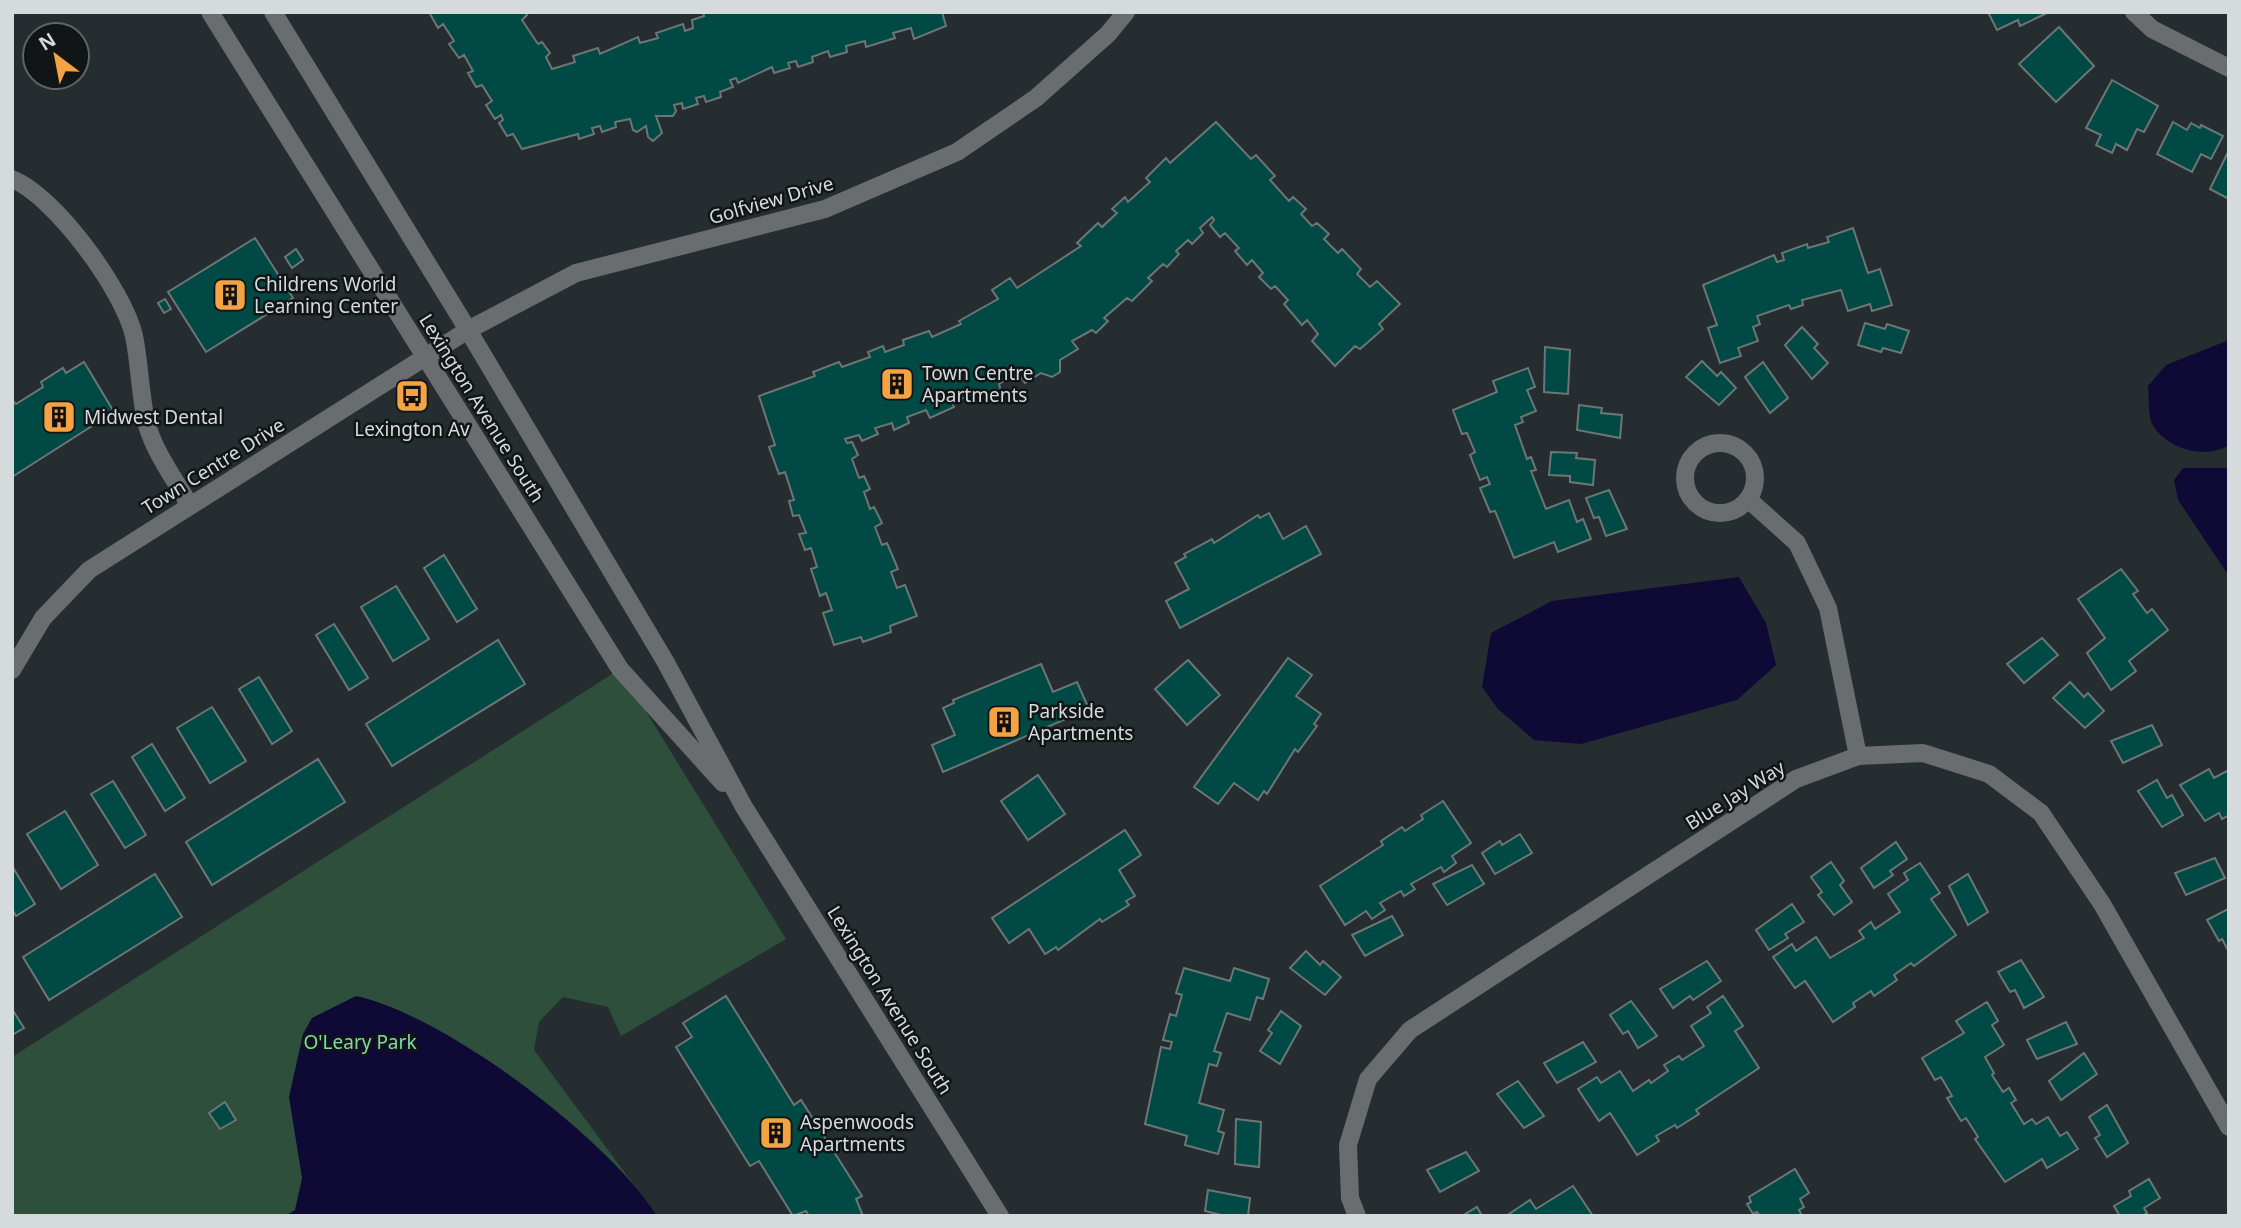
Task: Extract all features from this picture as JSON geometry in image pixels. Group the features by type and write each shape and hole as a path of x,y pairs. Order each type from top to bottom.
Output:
{"street":[{"name":"Lexington Avenue South","path":"210,12 620,669 744,807"},
{"name":"Lexington Avenue South","path":"273,12 468,330 665,661 744,807 1000,1216"},
{"name":"Golfview Drive","path":"468,330 576,273 825,209 957,152 1037,98 1108,34 1126,12"},
{"path":"2134,12 2152,29 2229,68"},
{"path":"12,178 26,184 80,240 117,293 133,333 148,427 190,506"},
{"name":"Town Centre Drive","path":"12,670 43,618 89,570 468,330"},
{"path":"1729,443 1740,448 1748,456 1756,478 1749,500 1740,508 1717,514 1696,505 1685,484 1689,461 1706,445 1729,443"},
{"path":"1749,500 1797,542 1828,608 1858,756"},
{"name":"Blue Jay Way","path":"1357,1216 1350,1198 1348,1145 1368,1080 1410,1030 1796,779 1858,756 1930,755 1989,774 2041,813 2102,904 2229,1127"}],"green space":[{"name":"O'Leary Park","path":"620,669 786,939 621,1036 608,1007 563,997 539,1022 534,1050 657,1216 12,1216 12,1057"}],"shaded area":[{"path":"2229,340 2229,445 2209,452 2176,446 2158,433 2152,424 2148,386 2166,365"},
{"path":"2183,468 2229,468 2229,576 2178,500 2174,480"},
{"path":"1739,577 1766,623 1776,665 1737,700 1581,744 1534,740 1498,709 1482,687 1491,633 1552,601"},
{"path":"356,996 393,1008 434,1028 522,1084 602,1152 634,1185 657,1216 285,1216 295,1210 302,1178 289,1097 303,1034 312,1018"}],"building":[{"path":"429,12 525,12 527,15 522,20 538,44 542,42 550,53 546,57 552,69 575,62 573,56 598,48 600,54 638,37 640,43 658,38 656,33 683,24 685,31 693,28 692,20 704,16 703,12 942,12 946,26 914,39 911,28 893,33 895,38 866,47 865,41 846,46 847,52 830,57 828,51 812,57 813,62 798,67 796,61 788,63 790,68 774,73 772,67 738,83 736,78 730,80 733,87 720,92 721,97 706,102 704,96 696,98 698,104 683,109 682,103 674,105 676,111 673,116 656,116 662,133 653,141 648,137 646,126 637,132 633,130 630,119 615,122 616,127 602,132 600,126 592,128 594,134 579,139 578,134 522,149 513,134 507,136 499,123 503,120 501,115 495,119 486,105 492,101 482,85 476,87 468,73 473,71 464,55 459,58 449,44 454,41 443,24 438,28"},
{"path":"1988,12 2047,13 2020,26 2018,20 1997,30"},
{"path":"2059,27 2094,66 2056,102 2019,64"},
{"path":"2112,80 2158,106 2144,132 2137,129 2127,150 2116,144 2112,153 2096,145 2101,135 2086,128"},
{"name":"Town Centre Apartments","path":"1216,122 1251,159 1256,155 1275,176 1270,180 1289,201 1293,197 1306,209 1301,214 1312,226 1317,223 1329,234 1324,239 1338,253 1342,249 1361,269 1357,274 1370,287 1377,281 1400,304 1379,324 1383,329 1360,349 1355,346 1335,366 1312,341 1318,334 1307,320 1302,325 1284,304 1288,300 1275,286 1271,289 1259,277 1263,273 1252,260 1247,265 1235,251 1239,248 1225,233 1220,237 1210,225 1214,220 1212,217 1200,228 1203,233 1192,244 1188,240 1176,251 1179,254 1167,267 1163,264 1148,278 1152,281 1132,301 1127,298 1104,318 1108,321 1096,333 1092,330 1072,341 1078,349 1060,360 1060,372 1052,377 1041,373 1025,383 1018,373 999,384 1001,391 986,397 983,391 952,402 954,407 930,418 926,410 907,417 909,423 894,430 892,423 875,428 878,434 862,441 859,435 845,439 847,443 852,442 858,455 852,459 859,478 864,476 870,489 864,492 870,509 874,507 882,523 875,527 882,545 887,543 898,569 891,572 897,588 905,585 917,616 890,626 891,632 863,642 861,637 834,645 823,613 832,610 826,593 820,596 811,569 817,567 811,548 805,550 799,534 806,533 799,515 793,516 789,501 794,500 785,472 779,474 769,447 775,445 759,396 815,376 813,372 839,362 842,367 870,357 868,352 883,346 885,352 904,345 903,340 929,331 932,337 961,324 959,321 998,299 992,290 1010,278 1017,288 1081,246 1077,243 1098,223 1102,227 1117,213 1112,209 1125,197 1128,202 1150,182 1146,178 1166,158 1170,163"},
{"path":"2173,122 2187,130 2191,123 2200,128 2201,125 2223,136 2211,159 2201,154 2192,172 2157,154"},
{"path":"2229,150 2229,199 2210,189"},
{"path":"1853,228 1868,273 1880,269 1892,305 1872,311 1870,304 1848,311 1841,290 1802,300 1803,305 1791,309 1789,305 1757,316 1760,324 1753,327 1758,341 1738,348 1741,356 1720,363 1708,328 1717,325 1703,285 1774,255 1777,262 1784,260 1782,253 1807,244 1808,248 1829,242 1827,237"},
{"name":"Childrens World Learning Center","path":"255,238 293,298 206,352 168,292"},
{"path":"296,249 303,260 292,268 285,257"},
{"path":"165,299 171,309 164,313 158,303"},
{"path":"1865,323 1885,329 1887,324 1909,331 1901,353 1883,348 1881,352 1858,345"},
{"path":"1802,327 1818,344 1814,348 1828,363 1812,379 1785,345"},
{"path":"1545,347 1570,350 1568,394 1544,392"},
{"path":"1702,361 1717,376 1721,372 1736,388 1719,405 1686,377"},
{"name":"Midwest Dental","path":"84,362 114,412 12,477 12,400 16,404 43,387 41,382 63,368 66,373"},
{"path":"1763,362 1788,398 1770,413 1745,377"},
{"path":"1528,368 1535,387 1527,390 1536,411 1521,417 1523,422 1515,425 1527,459 1531,457 1536,470 1531,471 1546,509 1569,500 1577,522 1583,519 1591,539 1558,552 1554,542 1514,558 1495,511 1490,512 1480,488 1490,484 1487,477 1480,480 1470,455 1475,452 1467,433 1462,434 1453,410 1497,392 1493,381"},
{"path":"1579,405 1602,408 1601,413 1622,415 1620,438 1577,430"},
{"path":"1551,452 1577,453 1576,458 1595,460 1593,485 1570,482 1570,476 1549,475"},
{"path":"1609,490 1627,529 1606,536 1599,517 1594,518 1586,498"},
{"path":"1269,513 1283,539 1306,526 1321,554 1180,628 1166,601 1189,589 1175,563 1186,557 1184,554 1212,539 1214,543 1258,515 1260,518"},
{"path":"444,555 477,609 457,622 424,568"},
{"path":"2121,569 2138,591 2133,594 2147,613 2152,609 2168,630 2129,661 2136,671 2111,690 2087,653 2105,638 2078,599"},
{"path":"396,586 429,639 393,661 361,607"},
{"path":"334,624 368,678 349,690 316,635"},
{"path":"2042,638 2058,655 2024,683 2007,664"},
{"path":"498,640 525,684 392,766 366,724"},
{"path":"1288,658 1312,675 1296,696 1321,714 1314,724 1317,726 1298,752 1295,749 1267,794 1264,791 1258,800 1234,783 1218,804 1194,787"},
{"path":"1188,660 1220,695 1187,725 1155,689"},
{"name":"Parkside Apartments","path":"1041,664 1053,692 1077,682 1089,709 943,772 932,745 955,735 943,708 954,703 953,700"},
{"path":"259,677 292,731 272,744 239,689"},
{"path":"2070,682 2084,697 2088,693 2104,711 2085,728 2053,698"},
{"path":"212,707 246,761 210,783 177,728"},
{"path":"2152,725 2162,745 2123,763 2111,741"},
{"path":"152,744 185,798 165,811 132,757"},
{"path":"318,759 345,802 212,885 186,842"},
{"path":"2209,769 2214,778 2229,770 2229,815 2222,819 2219,813 2205,821 2180,785"},
{"path":"1038,775 1065,814 1028,840 1001,801"},
{"path":"2157,780 2167,798 2172,795 2183,815 2162,827 2138,791"},
{"path":"113,781 146,835 125,848 91,794"},
{"path":"1443,801 1471,843 1452,856 1456,863 1444,872 1441,867 1411,884 1415,889 1404,896 1401,891 1380,903 1385,910 1372,919 1366,911 1345,925 1320,886 1383,845 1381,841 1402,827 1405,831 1423,819 1421,815"},
{"path":"65,811 98,865 61,889 27,834"},
{"path":"1125,830 1141,855 1119,870 1135,896 1126,901 1129,905 1102,922 1100,919 1058,950 1056,947 1045,954 1029,929 1009,943 992,918"},
{"path":"1520,834 1532,853 1495,874 1482,853 1500,841 1502,845"},
{"path":"1896,842 1907,859 1890,871 1893,875 1874,888 1861,868"},
{"path":"2215,858 2225,878 2186,895 2175,873"},
{"path":"1831,862 1844,881 1840,885 1852,902 1834,915 1818,895 1822,892 1811,877"},
{"path":"1920,863 1940,893 1931,899 1956,935 1914,966 1911,963 1894,975 1897,980 1874,996 1871,991 1853,1003 1855,1007 1833,1022 1805,981 1795,988 1773,957 1792,944 1796,951 1816,937 1830,958 1864,938 1859,931 1871,922 1875,929 1900,912 1888,894 1908,880 1904,873"},
{"path":"1472,865 1484,884 1447,905 1433,884"},
{"path":"12,866 35,904 16,916 12,909"},
{"path":"155,874 182,917 49,1000 23,957"},
{"path":"1968,874 1988,912 1968,925 1949,886"},
{"path":"1792,904 1804,922 1785,934 1788,938 1769,950 1756,930"},
{"path":"2228,909 2229,911 2229,952 2207,920"},
{"path":"1392,916 1403,935 1365,956 1352,935"},
{"path":"1306,951 1320,965 1323,961 1341,977 1325,995 1290,968"},
{"path":"2021,960 2044,997 2024,1008 2015,990 2010,992 1998,972"},
{"path":"1707,961 1721,981 1693,1000 1690,996 1673,1008 1660,989"},
{"path":"1184,968 1230,981 1234,968 1269,979 1263,999 1257,997 1250,1020 1227,1013 1214,1051 1221,1053 1217,1066 1209,1064 1199,1103 1224,1110 1218,1131 1224,1133 1218,1154 1185,1145 1187,1136 1145,1124 1161,1047 1170,1049 1172,1042 1163,1040 1170,1014 1176,1016 1182,995 1176,993"},
{"name":"Aspenwoods Apartments","path":"726,996 794,1105 801,1100 862,1196 856,1199 863,1216 809,1216 806,1211 793,1216 759,1161 750,1166 676,1047 692,1037 683,1023"},
{"path":"1723,996 1743,1026 1735,1031 1759,1068 1696,1110 1699,1114 1677,1128 1675,1125 1656,1136 1659,1141 1637,1155 1610,1113 1599,1121 1578,1089 1597,1077 1601,1083 1620,1071 1633,1091 1649,1080 1651,1083 1668,1071 1664,1065 1679,1056 1682,1060 1704,1046 1691,1026 1711,1013 1707,1007"},
{"path":"1631,1001 1657,1036 1638,1048 1628,1031 1623,1034 1610,1015"},
{"path":"1987,1002 1998,1021 1992,1025 2004,1045 1985,1057 1994,1073 1992,1075 2003,1092 2009,1088 2016,1100 2011,1103 2024,1124 2032,1119 2036,1124 2048,1117 2060,1136 2067,1132 2078,1149 2047,1168 2042,1159 2005,1182 1975,1139 1978,1137 1966,1118 1961,1121 1947,1098 1952,1096 1941,1077 1935,1080 1922,1058 1964,1033 1956,1021"},
{"path":"12,1009 24,1028 12,1035"},
{"path":"1281,1011 1301,1026 1280,1064 1260,1051 1272,1033 1268,1030"},
{"path":"2066,1022 2077,1044 2037,1059 2027,1040"},
{"path":"1583,1042 1596,1062 1557,1083 1544,1063"},
{"path":"2084,1053 2097,1074 2061,1100 2049,1081"},
{"path":"1518,1081 1544,1116 1524,1128 1497,1094"},
{"path":"225,1102 236,1120 220,1129 209,1113"},
{"path":"2107,1105 2128,1143 2107,1157 2095,1138 2100,1135 2089,1117"},
{"path":"1236,1119 1261,1122 1259,1167 1235,1164"},
{"path":"1466,1152 1479,1171 1440,1192 1427,1170"},
{"path":"1795,1169 1809,1193 1800,1199 1804,1207 1799,1210 1802,1216 1760,1216 1757,1212 1753,1214 1747,1204 1751,1202 1749,1197"},
{"path":"2149,1179 2160,1198 2144,1208 2147,1213 2142,1216 2120,1216 2114,1206 2131,1196 2129,1191"},
{"path":"1573,1186 1593,1216 1506,1216 1530,1200 1536,1209"},
{"path":"1208,1190 1250,1198 1248,1216 1225,1216 1205,1211"},
{"path":"1477,1207 1482,1216 1462,1216"}],"place":[{"name":"Childrens World Learning Center","path":"230,295"},
{"name":"Town Centre Apartments","path":"897,384"},
{"name":"Lexington Av","path":"412,396"},
{"name":"Midwest Dental","path":"59,417"},
{"name":"Parkside Apartments","path":"1004,722"},
{"name":"Aspenwoods Apartments","path":"776,1133"}]}
